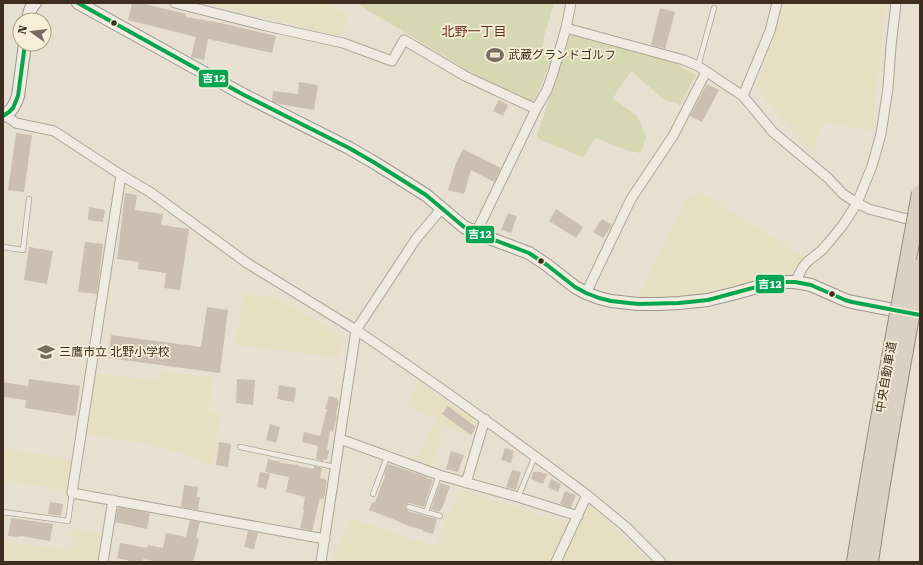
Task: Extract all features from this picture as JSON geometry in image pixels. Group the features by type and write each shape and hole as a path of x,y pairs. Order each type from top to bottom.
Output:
{"highway":[{"name":"中央自動車道","path":"856,562 864,501 920,193"},
{"name":"中央自動車道","path":"870,562 897,394 920,267"}],"street":[{"path":"30,12 35,3"},
{"path":"78,3 90,6 244,96 349,148 426,195 464,227 529,253 547,264 575,287 599,298 638,304 680,303 708,300 764,285 795,282 811,285 852,302 920,315"},
{"path":"175,3 262,25 343,43 392,61 404,40 465,76 536,109"},
{"path":"476,233 536,109 547,90 566,28 571,3"},
{"path":"743,96 770,31 777,3"},
{"path":"795,282 807,262 821,251 843,225 857,203 872,166 881,134 888,88 896,3"},
{"path":"566,28 684,60 698,66 743,96 773,132 828,178 843,194 869,209 903,218 920,220"},
{"path":"24,52 18,96 12,110 4,116 16,123 54,131 121,175 150,192 247,262 356,330 485,419 587,495 626,527 660,562"},
{"path":"586,293 631,198 673,136 706,72"},
{"path":"121,175 72,493 325,539"},
{"path":"321,562 356,330 416,239 442,208"},
{"path":"466,482 485,419"},
{"path":"340,439 439,475 518,497 578,516"},
{"path":"556,562 587,495"},
{"path":"103,562 113,500"}],"lane":[{"path":"698,66 714,8"},
{"path":"3,247 23,250 29,199"},
{"path":"240,447 336,468"},
{"path":"518,497 535,456"},
{"path":"373,494 387,457"},
{"path":"426,512 439,475"},
{"path":"3,512 68,521 72,493"},
{"path":"409,507 440,516"}],"shaded area":[{"path":"205,3 326,3 348,16 341,36"},
{"path":"786,3 886,3 872,131 823,122 812,152 756,89"},
{"path":"702,193 806,258 787,275 707,293 636,301 686,198"},
{"path":"243,294 276,298 344,337 340,358 235,345"},
{"path":"159,371 213,377 208,412 221,414 212,467 182,453 148,444 85,434 97,373 158,381"},
{"path":"418,382 478,422 474,436 444,427 431,467 413,462 436,419 406,407"},
{"path":"3,448 73,460 68,491 3,480"},
{"path":"460,490 580,527 589,506 648,562 336,562 331,560 352,518 435,547"},
{"path":"73,529 101,533 96,562 3,562 3,542 69,550"}],"green space":[{"name":"武蔵グランドゴルフ","path":"356,3 554,3 544,36 542,52 553,57 533,104 467,70"},
{"path":"571,33 664,57 696,75 680,105 663,99 631,71 613,98 637,116 646,136 641,153 629,151 595,138 583,157 539,139 537,135"}],"building":[{"path":"132,3 141,3 186,14 186,17 221,23 276,36 272,53 208,39 204,60 191,57 196,37 128,20"},
{"path":"660,8 675,12 665,49 651,45"},
{"path":"299,82 318,85 314,110 279,104 272,101 273,91 298,94"},
{"path":"707,84 719,90 702,122 690,116"},
{"path":"499,100 508,105 503,116 493,111"},
{"path":"16,133 32,135 24,192 8,190"},
{"path":"463,149 501,168 494,182 471,170 464,194 448,190 456,163"},
{"path":"125,193 137,195 135,210 163,214 161,225 189,229 180,290 164,288 166,273 138,269 139,262 117,259"},
{"path":"89,207 105,210 103,222 88,220"},
{"path":"556,209 583,227 576,238 549,221"},
{"path":"508,213 517,216 511,233 501,230"},
{"path":"602,219 612,225 603,238 593,232"},
{"path":"85,242 103,244 97,294 78,292"},
{"path":"29,247 53,251 47,284 24,280"},
{"path":"207,307 228,310 220,373 108,358 111,335 201,347"},
{"path":"29,379 80,386 76,416 25,408 26,400 3,397 3,382 28,386"},
{"path":"237,379 255,380 253,405 236,403"},
{"path":"279,385 296,388 294,402 277,399"},
{"path":"329,396 337,398 339,401 333,432 330,431 327,460 323,459 323,461 316,459 318,446 302,442 304,432 320,436"},
{"path":"448,406 476,427 471,435 442,414"},
{"path":"270,424 280,427 276,443 266,440"},
{"path":"219,442 231,444 228,467 216,465"},
{"path":"505,448 514,451 511,463 501,460"},
{"path":"451,451 464,455 458,472 446,469"},
{"path":"268,459 281,462 280,463 299,465 298,466 314,469 314,466 322,468 320,478 327,480 324,499 320,498 312,531 300,528 305,497 286,492 289,477 265,472"},
{"path":"388,464 433,480 424,507 409,503 405,507 408,511 437,519 433,534 369,510 372,503 375,502"},
{"path":"512,470 521,472 516,490 506,487"},
{"path":"260,472 270,474 266,489 257,487"},
{"path":"533,472 547,474 543,484 531,479"},
{"path":"551,479 561,484 558,492 548,487"},
{"path":"440,483 450,486 443,506 439,512 431,509"},
{"path":"184,485 198,487 197,497 200,497 198,510 181,507"},
{"path":"565,491 576,495 571,508 560,504"},
{"path":"50,502 63,504 61,516 48,514"},
{"path":"118,507 150,513 147,529 115,522"},
{"path":"11,518 53,524 50,541 20,536 8,536"},
{"path":"190,520 200,522 196,538 199,539 193,562 157,562 143,559 143,562 135,562 117,558 120,543 147,548 148,545 163,548 166,533 186,537"},
{"path":"248,531 258,533 254,549 244,547"}],"transit line":[{"name":"吉12","path":"78,3 244,95 349,148 426,195 464,227 529,253 575,287 599,298 638,304 679,303 708,300 764,285 795,282 811,285 852,302 920,315"},
{"name":"吉12","path":"3,116 13,108 18,96 24,52"}],"place":[{"name":"武蔵グランドゴルフ","path":"495,55"},
{"name":"三鷹市立 北野小学校","path":"46,352"}],"district":[{"name":"北野一丁目","path":"474,31"}]}
